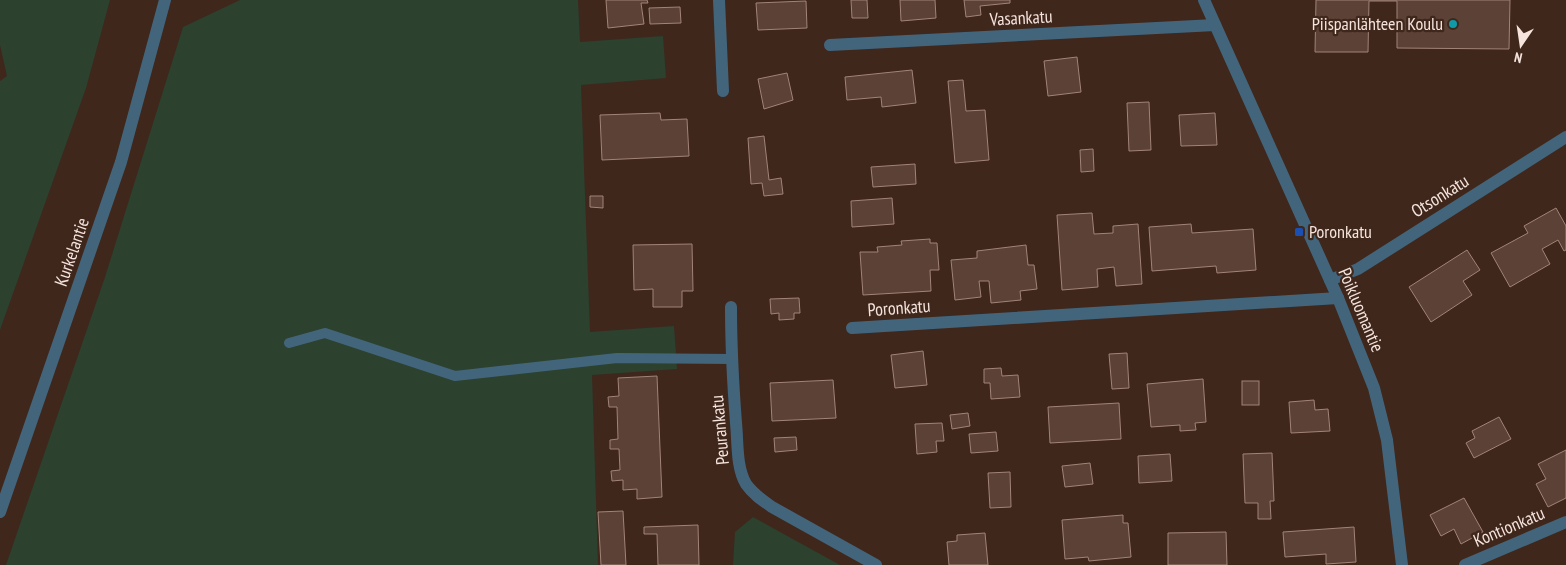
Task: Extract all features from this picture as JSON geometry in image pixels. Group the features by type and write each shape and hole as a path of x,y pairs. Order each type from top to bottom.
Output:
{"street":[{"name":"Kurkelantie","path":"0,512 121,162 165,0"},
{"path":"720,0 724,90"},
{"name":"Poikluomantie","path":"1204,0 1338,298 1376,397 1387,440 1394,485 1402,565"},
{"name":"Vasankatu","path":"830,45 1214,25"},
{"name":"Otsonkatu","path":"1330,280 1358,269 1566,137"},
{"name":"Poronkatu","path":"852,328 1338,298"},
{"name":"Peurankatu","path":"731,307 732,359 740,468 746,483 757,497 772,507 876,565"},
{"name":"Kontionkatu","path":"1465,565 1566,522"}],"lane":[{"path":"289,343 325,333 456,376 617,358 732,359"}],"green space":[{"path":"0,0 110,0 86,88 0,330 0,81 7,76 0,45"},
{"path":"240,0 578,0 580,42 663,36 666,78 581,85 590,332 674,326 677,369 592,375 598,565 6,565 105,277 183,27"},
{"path":"753,517 840,565 733,565 735,532"}],"building":[{"path":"606,0 647,0 648,3 641,3 644,24 608,28"},
{"path":"851,0 867,0 868,18 852,18"},
{"path":"900,0 935,0 936,18 901,21"},
{"path":"964,0 1010,0 1010,3 980,6 981,15 966,17"},
{"name":"Piispanlähteen Koulu","path":"1316,0 1510,0 1509,49 1397,48 1397,1 1369,1 1368,52 1315,52"},
{"path":"806,1 807,28 758,30 756,3"},
{"path":"680,7 681,23 650,24 649,8"},
{"path":"1077,57 1081,92 1048,96 1044,61"},
{"path":"912,70 916,103 882,107 881,97 847,100 845,77"},
{"path":"787,73 793,100 764,109 758,79"},
{"path":"963,80 966,111 985,110 989,160 955,163 948,81"},
{"path":"1149,102 1151,150 1129,151 1127,103"},
{"path":"660,113 661,120 687,119 689,156 602,160 600,115"},
{"path":"1215,113 1217,145 1181,146 1179,115"},
{"path":"764,136 769,180 781,178 783,194 764,196 762,183 751,184 748,138"},
{"path":"1093,149 1094,171 1081,172 1080,150"},
{"path":"915,164 916,184 873,187 871,167"},
{"path":"590,196 603,196 603,208 590,207"},
{"path":"892,198 894,224 852,227 851,201"},
{"path":"1556,208 1566,226 1566,250 1564,251 1558,240 1542,249 1550,264 1510,287 1491,253 1528,233 1524,226"},
{"path":"1092,213 1094,234 1113,233 1113,226 1138,224 1142,284 1116,286 1114,267 1097,269 1098,287 1062,290 1057,215"},
{"path":"1191,224 1192,233 1253,229 1256,270 1217,273 1216,266 1152,271 1149,227"},
{"path":"930,239 930,243 937,243 939,270 930,270 931,291 863,295 860,252 878,252 877,247 902,245 901,241"},
{"path":"692,244 693,291 682,291 682,307 653,307 653,289 634,290 633,245"},
{"path":"1026,245 1028,265 1034,265 1037,289 1020,291 1021,300 991,303 989,281 979,281 981,297 955,300 951,260 977,258 977,251"},
{"path":"1467,250 1480,270 1463,281 1472,295 1431,322 1409,287"},
{"path":"799,298 800,313 794,313 794,319 779,320 779,313 771,314 770,299"},
{"path":"923,351 927,385 895,388 891,355"},
{"path":"1127,353 1129,388 1112,389 1109,354"},
{"path":"1001,368 1002,376 1018,375 1020,397 991,399 990,383 984,383 984,369"},
{"path":"657,376 662,497 637,499 637,489 623,490 623,480 612,481 611,471 620,470 619,449 610,449 610,440 618,439 617,407 609,407 608,397 619,396 618,378"},
{"path":"1203,379 1206,422 1195,423 1196,430 1180,431 1180,425 1151,427 1147,384"},
{"path":"833,380 836,418 772,421 770,383"},
{"path":"1242,381 1259,381 1259,405 1242,405"},
{"path":"1314,400 1315,410 1328,409 1330,431 1291,433 1289,402"},
{"path":"1119,403 1121,439 1050,443 1048,407"},
{"path":"968,413 970,426 952,429 950,415"},
{"path":"1499,417 1511,439 1474,458 1466,443 1475,438 1472,431"},
{"path":"942,423 944,441 936,441 937,452 917,454 915,424"},
{"path":"996,432 998,451 971,453 969,434"},
{"path":"796,437 797,450 775,452 774,438"},
{"path":"1566,450 1566,498 1548,507 1536,484 1546,479 1538,464"},
{"path":"1272,453 1274,501 1270,501 1271,519 1258,519 1258,503 1245,503 1243,454"},
{"path":"1170,454 1172,481 1139,483 1138,456"},
{"path":"1090,463 1093,484 1065,487 1062,466"},
{"path":"1010,472 1011,507 990,508 988,473"},
{"path":"1464,498 1483,532 1461,544 1454,529 1441,536 1430,515"},
{"path":"623,511 626,565 601,565 598,512"},
{"path":"1123,515 1123,523 1128,523 1131,557 1089,561 1088,557 1065,559 1062,520"},
{"path":"698,525 699,565 658,565 657,534 644,534 644,527"},
{"path":"1354,527 1356,562 1326,564 1326,554 1285,557 1283,532"},
{"path":"1226,532 1227,565 1168,565 1168,533"},
{"path":"985,533 988,565 949,565 947,542 957,541 957,535"}],"place":[{"name":"Piispanlähteen Koulu","path":"1453,24"},
{"name":"Poronkatu","path":"1299,232"}]}
